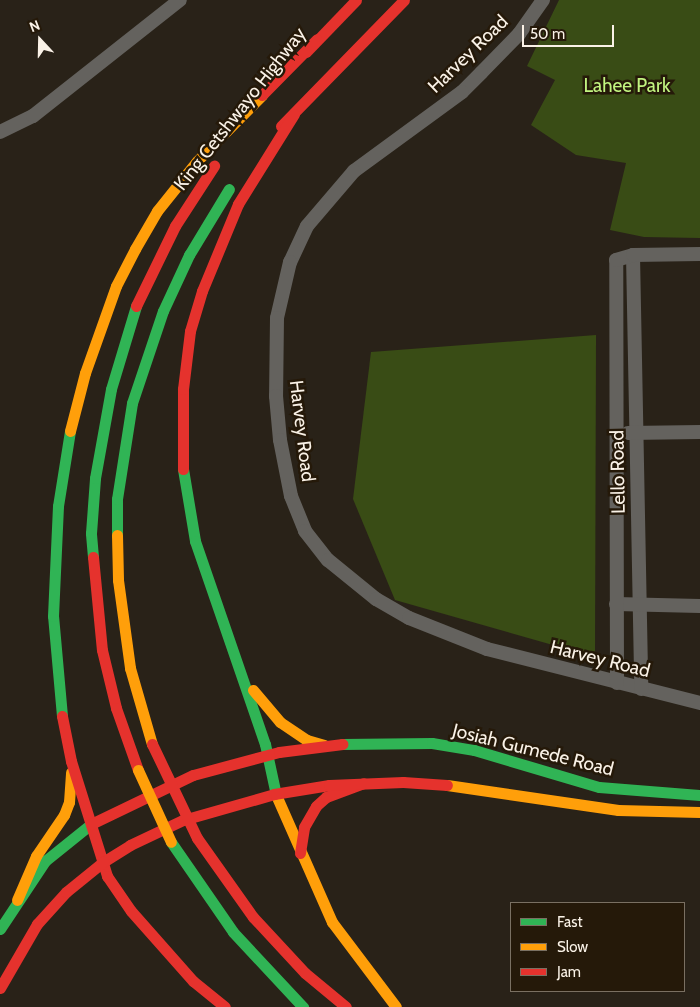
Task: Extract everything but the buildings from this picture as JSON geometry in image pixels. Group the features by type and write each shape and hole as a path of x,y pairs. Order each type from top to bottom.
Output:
{"main road":[{"name":"King Cetshwayo Highway","path":"303,1007 234,932 171,842 138,770 116,708 102,650 91,533 95,478 111,389 137,304 175,226 226,150 317,39 356,0"},
{"path":"346,1007 305,973 253,917 197,838 152,744 130,668 118,580 118,498 132,403 163,310 203,230 242,173 294,114 404,0"},
{"path":"225,1007 193,981 131,911 107,876 71,762 60,707 54,645 54,551 72,417 100,325 116,286 157,211 197,161 317,39"},
{"path":"294,114 258,170 222,236 192,323 186,362 181,424 188,503 194,541 238,660 267,755 274,794 312,884 344,942 396,1007"},
{"path":"238,660 266,709 295,733 324,745"},
{"name":"Josiah Gumede Road","path":"17,900 45,861 91,824 157,790 193,775 267,755 324,745 362,742 432,743 474,750 599,787 700,795"},
{"path":"0,929 17,900 36,856 69,802 71,762"},
{"path":"300,853 304,827 316,806 326,797 364,783"},
{"name":"Josiah Gumede Road","path":"0,988 24,943 53,905 103,862 130,845 183,820 274,794 364,783 469,786 618,810 700,812"},
{"path":"53,905 89,889"},
{"path":"102,892 131,911"}],"street":[{"path":"0,132 33,116 180,0"},
{"name":"Harvey Road","path":"543,0 519,34 462,92 354,171 306,226 290,262 277,318 276,377 280,440 291,496 305,531 328,560 376,599 409,618 487,648 700,703"},
{"path":"634,255 700,254"},
{"name":"Lello Road","path":"617,683 616,260 634,255 641,689"},
{"path":"616,433 700,432"},
{"path":"616,604 700,606"}],"green space":[{"name":"Lahee Park","path":"559,0 700,0 700,238 644,237 610,230 626,163 576,155 531,125 555,80 527,66"},
{"path":"596,335 595,657 395,600 353,499 371,352"}],"traffic: fast":[{"path":"117,535 117,499 132,403 163,311 189,255 229,189"},
{"path":"93,557 91,533 95,478 111,389 136,306"},
{"path":"62,716 53,616 58,506 70,431"},
{"path":"183,469 195,541 265,744 276,795"},
{"path":"342,744 432,743 474,750 599,787 700,795"},
{"path":"0,929 45,861 91,824"},
{"path":"171,842 233,932 303,1007"}],"traffic: slow":[{"path":"70,431 85,373 116,286 135,249 157,211 197,161 262,95"},
{"path":"117,535 118,580 130,668 152,744"},
{"path":"253,690 280,722 307,740 324,745"},
{"path":"138,770 171,842"},
{"path":"17,900 36,856 64,815 69,802 71,772"},
{"path":"447,785 618,810 700,812"},
{"path":"276,795 332,922 396,1007"}],"traffic: jam":[{"path":"306,52 356,0"},
{"path":"281,126 404,0"},
{"path":"262,95 317,39"},
{"path":"183,469 183,389 190,331 202,291 238,204 294,114"},
{"path":"136,306 175,226 214,166"},
{"path":"93,557 102,650 116,708 138,770"},
{"path":"62,716 71,761 107,876 131,911 193,981 225,1007"},
{"path":"152,744 197,838"},
{"path":"91,824 193,775 279,752 342,744"},
{"path":"103,862 130,845 183,820 274,794 329,785 403,782 447,785"},
{"path":"300,853 304,827 316,806 326,797 364,783"},
{"path":"197,838 253,917 305,973 346,1007"},
{"path":"0,988 37,924 66,892 103,862"}]}
